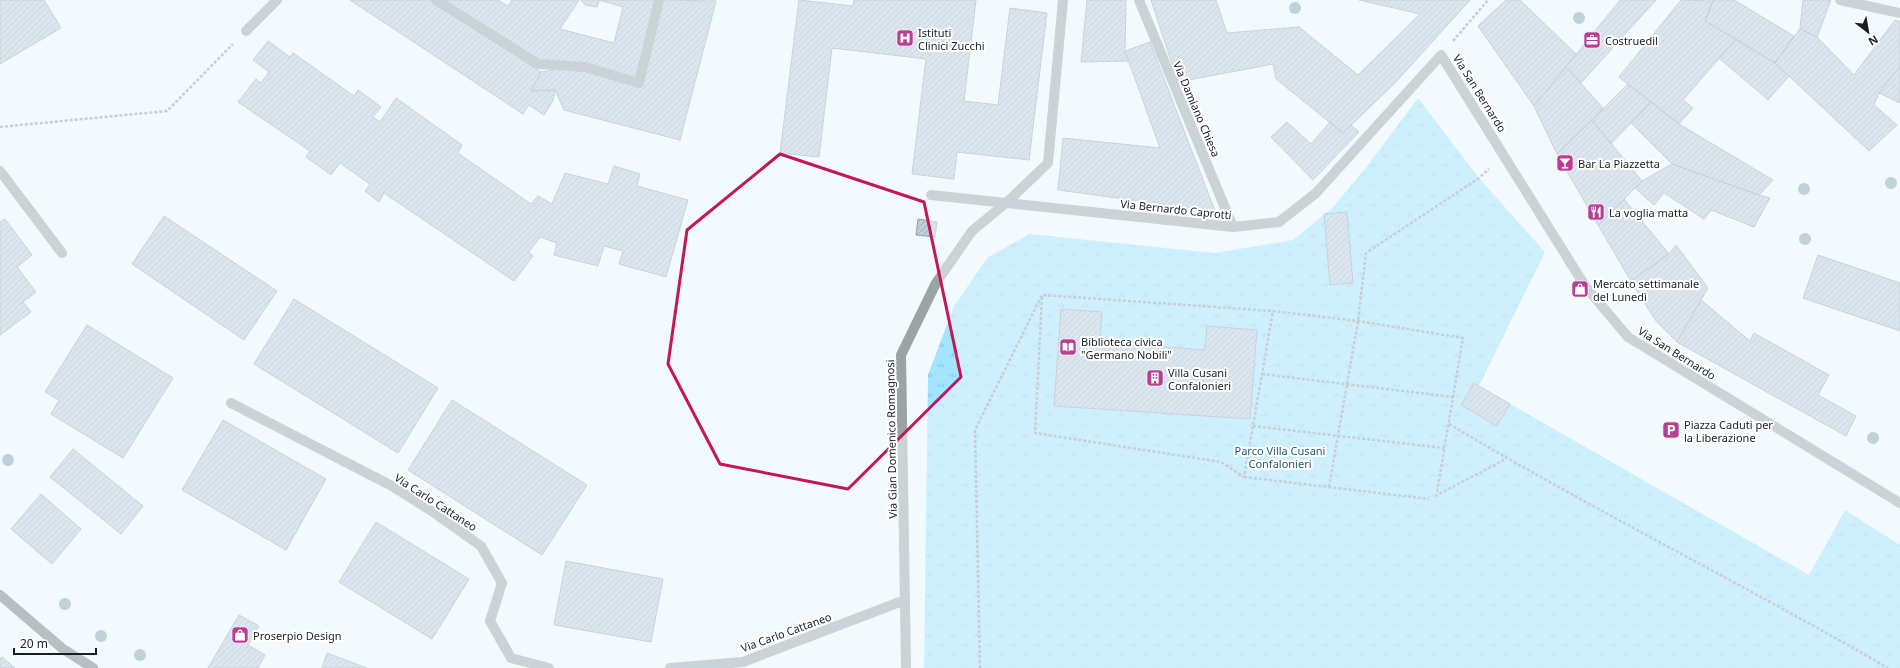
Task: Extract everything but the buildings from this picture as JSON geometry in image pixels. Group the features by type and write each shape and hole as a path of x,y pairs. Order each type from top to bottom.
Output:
{"main road":[{"path":"0,595 63,649 93,668"}],"street":[{"path":"246,31 277,0"},
{"path":"436,0 538,64 585,67 639,83 659,0"},
{"name":"Via Gian Domenico Romagnosi","path":"906,668 901,355 936,283 972,231 1006,203 1048,163 1063,0"},
{"name":"Via Damiano Chiesa","path":"1139,0 1233,227"},
{"path":"1840,0 1900,13"},
{"name":"Via Bernardo Caprotti","path":"931,195 1233,227 1279,222 1316,193 1441,55"},
{"name":"Via San Bernardo","path":"1441,55 1505,156 1584,286 1628,337 1900,503"},
{"path":"0,171 62,253"},
{"name":"Via Carlo Cattaneo","path":"231,403 392,486 430,510 481,546 502,583 490,621 511,658 550,668"},
{"name":"Via Carlo Cattaneo","path":"670,668 743,662 906,600"}],"path":[{"path":"1441,55 1488,0"},
{"path":"0,127 167,111 246,31"},
{"path":"1329,487 1358,322 1366,253 1479,178 1505,156"},
{"path":"1042,294 1273,311 1463,338 1437,492"},
{"path":"1042,294 1035,433 1221,462 1244,477 1429,499"},
{"path":"980,668 975,430 1042,294"},
{"path":"1244,477 1273,311"},
{"path":"1262,374 1453,397"},
{"path":"1449,424 1507,459 1808,622 1888,668"},
{"path":"1253,426 1444,448"},
{"path":"1435,496 1507,459"}],"highlighted area":[{"path":"780,154 924,202 961,377 848,489 720,464 668,364 687,230"}],"green space":[{"name":"Parco Villa Cusani Confalonieri","path":"1418,98 1479,178 1545,252 1479,386 1809,575 1845,510 1900,545 1900,668 924,668 928,375 954,306 988,257 1030,234 1215,253 1293,240 1332,208 1365,169"}],"place":[{"name":"Istituti Clinici Zucchi","path":"905,38"},
{"name":"Costruedil","path":"1592,40"},
{"name":"Bar La Piazzetta","path":"1565,163"},
{"name":"La voglia matta","path":"1596,212"},
{"name":"Mercato settimanale del Lunedì","path":"1580,289"},
{"name":"Biblioteca civica \"Germano Nobili\"","path":"1068,347"},
{"name":"Villa Cusani Confalonieri","path":"1155,378"},
{"name":"Piazza Caduti per la Liberazione","path":"1671,430"},
{"name":"Proserpio Design","path":"240,635"}]}
